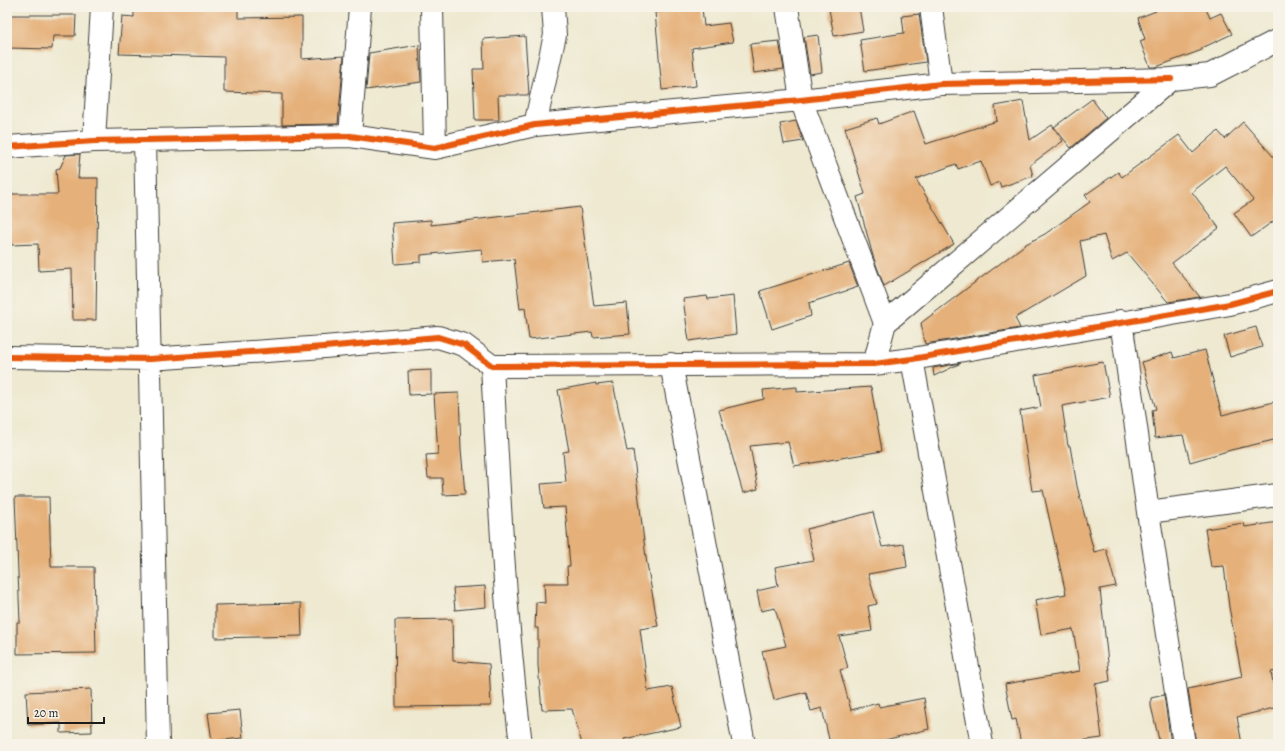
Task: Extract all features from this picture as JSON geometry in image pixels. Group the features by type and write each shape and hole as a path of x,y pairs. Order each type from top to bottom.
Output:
{"street":[{"path":"94,141 102,7"},
{"path":"350,136 360,7"},
{"path":"432,7 436,148"},
{"path":"535,125 555,35 553,7"},
{"path":"787,7 801,100 885,323"},
{"path":"931,7 941,84"},
{"path":"7,147 94,141 350,136 436,148 535,125 801,100 941,84 1171,78 1210,75 1278,40"},
{"path":"874,364 885,323 1171,78"},
{"path":"145,140 158,744"},
{"path":"7,357 150,359 324,347 438,337 464,345 492,366 874,364 912,359 1122,321 1230,304 1278,291"},
{"path":"1122,321 1148,512 1184,744"},
{"path":"912,359 982,744"},
{"path":"671,364 744,744"},
{"path":"492,366 501,542 513,678 522,744"},
{"path":"1148,512 1278,495"}],"building":[{"path":"134,7 238,7 238,18 302,17 302,59 344,56 338,124 282,125 282,94 224,92 224,57 119,54 122,16 134,17"},
{"path":"859,7 863,31 834,36 829,9"},
{"path":"1154,7 1205,7 1210,18 1221,13 1232,34 1202,48 1202,50 1156,67 1150,67 1140,41 1145,39 1138,18 1156,11"},
{"path":"702,8 704,26 729,23 733,42 692,48 696,86 662,90 655,12"},
{"path":"919,14 926,62 865,71 860,40 904,33 902,16"},
{"path":"7,15 76,15 75,36 53,36 52,49 7,48"},
{"path":"818,35 822,72 810,74 804,37"},
{"path":"525,36 529,95 498,95 499,120 475,120 473,69 484,69 483,39"},
{"path":"779,41 784,69 754,73 750,44"},
{"path":"419,45 421,82 366,90 369,53"},
{"path":"1092,99 1106,118 1071,148 1054,127"},
{"path":"1023,101 1030,140 1052,125 1063,141 1030,165 1033,176 1001,187 999,182 990,186 981,161 958,169 956,164 916,179 954,244 884,286 873,256 857,197 865,194 845,128 877,118 879,124 914,111 926,144 997,121 995,106"},
{"path":"796,121 803,141 784,144 780,124"},
{"path":"1243,122 1278,162 1278,218 1251,237 1234,213 1253,200 1225,166 1192,192 1219,228 1172,263 1200,297 1168,302 1127,253 1112,261 1104,235 1080,241 1086,276 1015,318 1020,328 925,344 921,323 1026,244 1045,234 1090,202 1085,195 1118,172 1122,177 1179,135 1193,153 1218,131 1225,139"},
{"path":"80,154 78,178 98,178 96,320 73,320 72,269 39,271 38,244 11,245 8,194 58,194 56,169 60,168 66,155"},
{"path":"580,207 594,306 627,303 630,334 593,337 592,332 529,339 525,308 520,309 514,259 483,262 482,249 421,255 421,262 395,264 392,223 431,220 431,225"},
{"path":"849,263 858,287 809,303 811,316 772,329 760,291"},
{"path":"707,296 708,299 733,296 736,334 689,341 683,299"},
{"path":"1256,327 1262,347 1230,357 1224,336"},
{"path":"1205,350 1222,415 1278,401 1278,439 1231,450 1190,462 1183,435 1155,438 1152,410 1156,409 1142,362 1172,352 1174,358"},
{"path":"1103,362 1110,397 1062,406 1068,446 1070,446 1077,486 1094,552 1106,549 1116,586 1100,589 1110,681 1095,684 1102,738 1056,744 1021,744 1016,719 1012,720 1005,684 1080,671 1073,629 1041,635 1035,600 1066,594 1043,490 1032,491 1020,411 1041,407 1035,375"},
{"path":"961,363 934,376 933,368"},
{"path":"431,370 431,394 409,395 408,371"},
{"path":"596,383 596,385 613,383 627,451 633,450 646,558 658,626 640,629 648,691 672,687 681,727 624,739 626,744 582,744 572,709 542,710 538,665 538,628 535,628 536,602 545,603 544,583 568,583 567,566 570,566 565,507 544,508 541,484 566,482 563,452 569,451 558,390"},
{"path":"797,387 797,392 871,387 882,451 794,466 788,442 750,446 758,489 743,493 719,410 764,399 763,390"},
{"path":"459,393 461,449 465,494 443,495 442,478 428,478 426,455 438,454 434,394"},
{"path":"15,497 49,497 51,567 94,567 96,653 17,654 17,622 20,622"},
{"path":"873,512 882,547 904,544 907,567 868,574 877,604 868,606 872,631 839,636 848,668 840,670 851,710 878,703 879,707 924,698 929,729 869,744 830,744 822,708 811,711 806,692 774,700 762,651 786,646 775,608 761,611 757,591 778,586 775,567 814,560 807,529"},
{"path":"1278,522 1278,671 1271,672 1278,707 1237,717 1242,744 1196,744 1188,689 1242,677 1229,607 1224,566 1211,567 1205,529 1244,523 1245,527"},
{"path":"485,586 486,607 455,610 453,588"},
{"path":"301,603 302,636 215,638 215,605"},
{"path":"452,619 453,661 489,664 491,706 396,707 395,620"},
{"path":"91,689 92,732 61,733 61,723 28,725 26,692"},
{"path":"1164,695 1171,744 1160,744 1151,706 1151,698"},
{"path":"240,710 243,738 212,741 208,713"}],"cycle path":[{"path":"7,147 94,141 350,136 435,148 535,125 801,100 941,84 1171,79"},
{"path":"7,357 150,359 324,347 438,337 464,345 492,366 874,364 912,359 1230,304 1278,291"}]}
